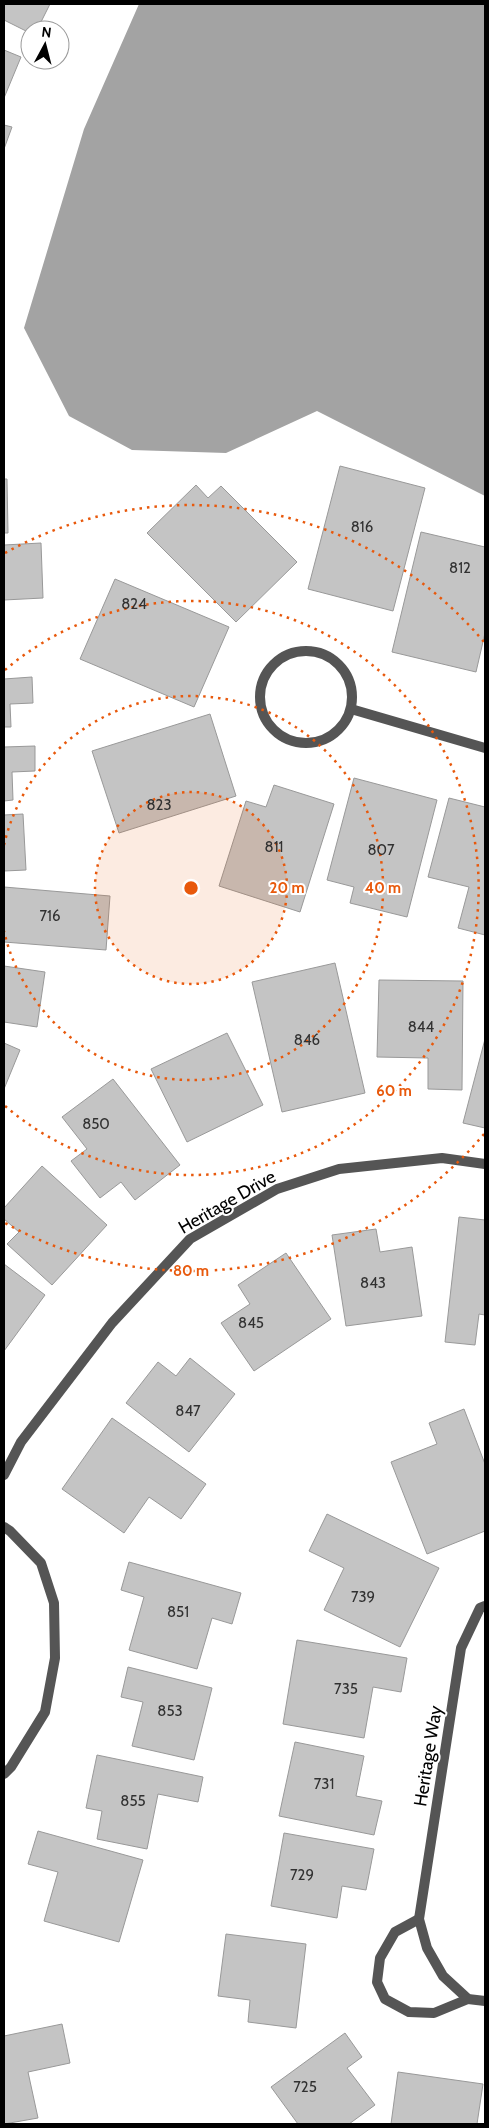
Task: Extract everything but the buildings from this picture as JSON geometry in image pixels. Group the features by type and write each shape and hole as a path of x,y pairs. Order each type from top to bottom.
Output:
{"street":[{"path":"310,652 325,655 339,664 348,677 352,693 352,709 346,722 336,733 324,740 310,743 295,742 282,737 271,727 263,715 260,700 262,686 268,671 286,656 294,653 310,652"},
{"path":"352,709 485,748"},
{"name":"Heritage Drive","path":"4,1475 22,1442 112,1323 190,1239 277,1189 339,1169 442,1158 485,1164"},
{"path":"4,1527 41,1563 54,1603 55,1658 45,1712 11,1767 4,1774"},
{"name":"Heritage Way","path":"468,1999 443,1976 427,1948 419,1919 461,1648 480,1608 485,1606"},
{"path":"419,1919 395,1932 380,1958 377,1982 385,1999 409,2012 434,2013 468,1999 485,2001"}],"shaded area":[{"path":"139,4 485,4 485,496 317,411 226,453 132,450 69,416 24,328 84,129"}]}
